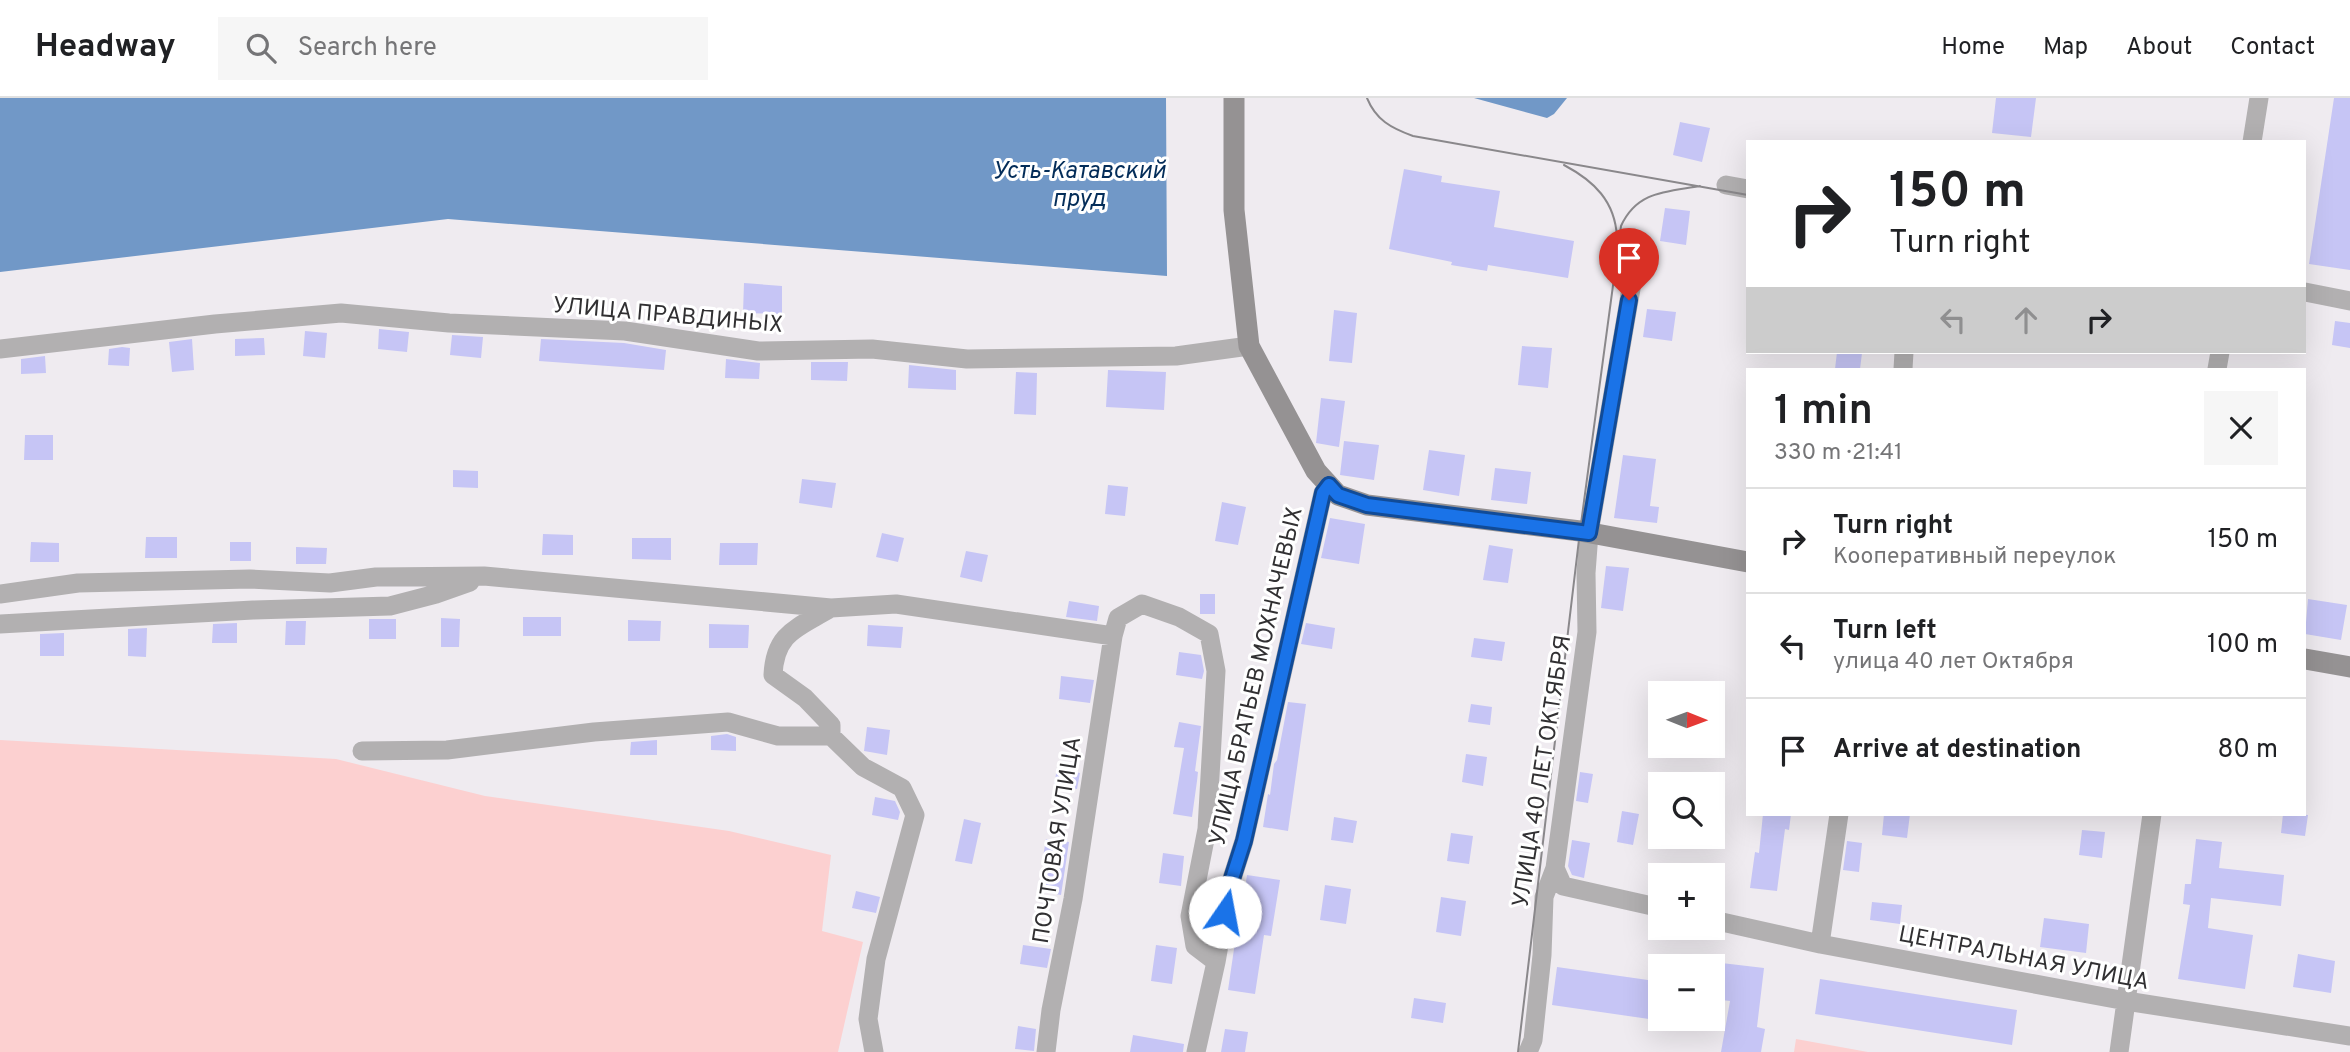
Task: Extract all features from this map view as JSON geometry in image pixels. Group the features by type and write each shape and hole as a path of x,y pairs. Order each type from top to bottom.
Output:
{"main road":[{"path":"1234,98 1234,210 1249,346 1315,471 1338,495 1367,505 1589,533 1746,562"},
{"path":"2306,660 2350,667"}],"street":[{"path":"2252,140 2259,98"},
{"path":"1726,185 1746,189"},
{"name":"УЛИЦА 40 ЛЕТ ОКТЯБРЯ","path":"1528,1052 1533,1040 1542,955 1544,897 1555,868 1587,632 1586,573 1589,533 1638,248"},
{"path":"2306,292 2350,301"},
{"name":"УЛИЦА ПРАВДИНЫХ","path":"0,349 215,324 341,313 449,323 625,331 758,351 872,349 967,359 1177,356 1249,346"},
{"name":"УЛИЦА БРАТЬЕВ МОХНАЧЕВЫХ","path":"1196,1052 1229,888 1244,841 1323,493 1329,485"},
{"path":"0,594 78,583 250,579 330,583 376,577 484,576 831,608 896,604 1113,636 1118,618 1142,604 1179,617 1209,634 1216,671 1207,829 1190,916 1195,946 1216,962"},
{"path":"0,624 253,610 390,606 436,594 484,576"},
{"path":"831,608 785,636 774,655 773,675 805,698 831,725 831,736"},
{"name":"ПОЧТОВАЯ УЛИЦА","path":"1046,1052 1051,1010 1073,900 1113,636"},
{"path":"362,751 447,750 594,732 728,722 778,736 831,736 863,767 902,788 915,815 876,959 868,1019 874,1052"},
{"path":"1820,944 1839,816"},
{"path":"2119,1052 2152,816"},
{"path":"1555,868 1563,886 1648,905"},
{"name":"ЦЕНТРАЛЬНАЯ УЛИЦА","path":"1725,923 1820,944 2126,1002 2350,1037"}],"shaded area":[{"path":"0,740 336,759 485,796 729,831 831,855 822,931 863,942 838,1052 0,1052"},
{"path":"1796,1039 1868,1052 1794,1052"}],"water":[{"name":"Усть-Катавский пруд","path":"0,98 1166,98 1167,276 448,219 0,272"},
{"path":"1474,98 1567,98 1554,114 1547,118"}],"building":[{"path":"1996,98 2036,98 2031,137 1992,133"},
{"path":"2334,98 2350,98 2350,270 2309,264"},
{"path":"1680,122 1710,128 1702,162 1673,155"},
{"path":"1404,169 1442,176 1441,182 1500,191 1494,227 1574,241 1568,278 1488,265 1487,271 1389,249"},
{"path":"1665,208 1690,211 1686,245 1660,241"},
{"path":"744,283 782,286 782,314 743,313"},
{"path":"1647,309 1676,312 1672,341 1643,337"},
{"path":"1334,310 1357,313 1352,363 1329,361"},
{"path":"2335,321 2350,323 2350,348 2332,345"},
{"path":"379,329 409,332 407,352 378,349"},
{"path":"305,331 327,333 325,358 303,356"},
{"path":"452,335 483,337 481,358 450,355"},
{"path":"264,338 265,355 235,356 235,339"},
{"path":"192,339 194,370 172,372 169,342"},
{"path":"541,339 624,343 666,350 664,370 539,361"},
{"path":"1522,346 1552,348 1548,388 1518,385"},
{"path":"130,348 129,366 108,365 109,349"},
{"path":"1837,354 1862,354 1860,368 1835,368"},
{"path":"45,356 46,373 21,374 21,359"},
{"path":"726,359 760,363 759,379 725,378"},
{"path":"811,362 848,362 847,381 811,380"},
{"path":"909,365 956,370 956,390 908,388"},
{"path":"1108,370 1166,372 1164,410 1106,407"},
{"path":"1016,372 1037,373 1036,415 1014,414"},
{"path":"1321,398 1345,401 1339,447 1316,443"},
{"path":"25,435 53,435 53,460 24,460"},
{"path":"1344,441 1379,445 1374,480 1340,475"},
{"path":"1429,450 1465,455 1459,496 1423,490"},
{"path":"1623,455 1656,459 1650,506 1659,507 1657,523 1614,518"},
{"path":"1495,468 1531,472 1527,504 1491,500"},
{"path":"453,470 478,471 478,488 453,487"},
{"path":"802,479 836,483 832,508 799,503"},
{"path":"1108,485 1128,487 1125,516 1105,514"},
{"path":"1222,502 1246,507 1238,545 1215,541"},
{"path":"1330,518 1365,524 1359,564 1321,558"},
{"path":"882,533 904,538 898,562 876,557"},
{"path":"543,534 573,535 573,555 542,555"},
{"path":"146,537 177,537 177,558 145,558"},
{"path":"632,538 671,538 671,560 632,559"},
{"path":"31,542 59,543 59,562 30,562"},
{"path":"230,542 251,542 251,561 230,561"},
{"path":"720,543 758,543 757,565 719,565"},
{"path":"1489,545 1513,549 1508,583 1483,580"},
{"path":"296,547 327,548 326,564 296,564"},
{"path":"966,551 988,555 982,582 960,577"},
{"path":"1606,566 1629,568 1623,611 1601,608"},
{"path":"1200,594 1215,594 1215,614 1200,614"},
{"path":"2308,599 2347,605 2341,640 2306,634"},
{"path":"1069,601 1099,606 1097,621 1066,617"},
{"path":"523,617 561,617 561,636 523,636"},
{"path":"441,618 460,619 459,647 441,647"},
{"path":"369,619 396,619 396,639 369,639"},
{"path":"628,620 661,621 660,641 628,641"},
{"path":"286,621 306,621 305,645 285,645"},
{"path":"237,623 237,643 212,643 213,624"},
{"path":"1306,623 1335,628 1332,649 1301,644"},
{"path":"709,624 749,625 748,648 709,648"},
{"path":"868,625 903,627 901,648 867,646"},
{"path":"147,628 146,657 128,656 128,629"},
{"path":"64,633 64,656 40,656 40,634"},
{"path":"1474,638 1505,642 1502,661 1471,657"},
{"path":"1179,652 1201,655 1204,671 1202,679 1176,675"},
{"path":"1061,676 1094,680 1090,703 1059,699"},
{"path":"1288,702 1306,704 1288,831 1263,827"},
{"path":"1471,704 1492,707 1490,725 1468,722"},
{"path":"1179,722 1201,726 1192,817 1173,814 1184,748 1174,747"},
{"path":"867,727 890,730 887,755 864,751"},
{"path":"727,734 736,737 736,751 711,750 711,736"},
{"path":"657,740 657,755 630,755 631,742"},
{"path":"1466,754 1487,757 1483,786 1462,782"},
{"path":"1057,769 1080,773 1077,789 1054,785"},
{"path":"1580,772 1593,774 1588,803 1576,801"},
{"path":"875,797 895,801 900,812 898,820 872,815"},
{"path":"1622,811 1639,814 1633,845 1617,842"},
{"path":"2308,815 2305,836 2281,833 2283,816"},
{"path":"1763,816 1791,816 1789,830 1785,829 1777,891 1750,888 1755,852 1759,853"},
{"path":"1884,816 1910,816 1907,838 1882,835"},
{"path":"1334,817 1357,821 1353,843 1331,840"},
{"path":"964,819 981,823 972,864 955,861"},
{"path":"2082,830 2105,832 2102,858 2079,855"},
{"path":"1451,833 1473,836 1469,864 1447,861"},
{"path":"1046,839 1069,842 1061,895 1045,892 1050,858 1043,857"},
{"path":"2196,839 2222,842 2219,868 2284,875 2281,906 2211,898 2208,928 2253,935 2245,989 2178,979 2190,905 2183,904 2185,884 2191,884"},
{"path":"1572,840 1590,843 1584,878 1572,875 1568,866"},
{"path":"1847,841 1862,843 1859,872 1843,870"},
{"path":"1163,853 1184,856 1181,886 1159,883"},
{"path":"1247,875 1280,880 1271,936 1264,935 1255,994 1228,990"},
{"path":"1325,885 1351,889 1346,924 1320,920"},
{"path":"856,891 880,897 876,913 852,908"},
{"path":"1441,897 1466,901 1461,936 1436,932"},
{"path":"1872,902 1902,905 1900,924 1870,920"},
{"path":"2044,918 2089,924 2086,953 2040,947"},
{"path":"1023,945 1051,949 1047,968 1020,964"},
{"path":"1156,945 1177,948 1172,984 1151,981"},
{"path":"2298,954 2335,961 2331,993 2293,987"},
{"path":"1725,963 1764,968 1757,1027 1765,1029 1761,1052 1721,1052 1730,1001 1725,1000"},
{"path":"1557,967 1648,980 1648,1019 1552,1005"},
{"path":"1820,979 2017,1010 2012,1045 1815,1014"},
{"path":"1414,998 1446,1003 1443,1023 1411,1018"},
{"path":"1018,1026 1036,1029 1034,1051 1015,1049"},
{"path":"1225,1029 1248,1032 1245,1052 1221,1052"},
{"path":"1133,1035 1184,1044 1183,1052 1130,1052"}],"tram line":[{"path":"1367,98 1385,122 1413,136 1746,195"},
{"path":"1564,165 1585,178 1601,194 1612,213 1617,237"},
{"path":"1518,1052 1580,531 1621,226 1635,206 1644,200 1664,192 1700,186"}],"route":[{"path":"1225,912 1229,888 1244,841 1323,493 1329,485 1338,495 1367,505 1589,533 1629,300"}]}
